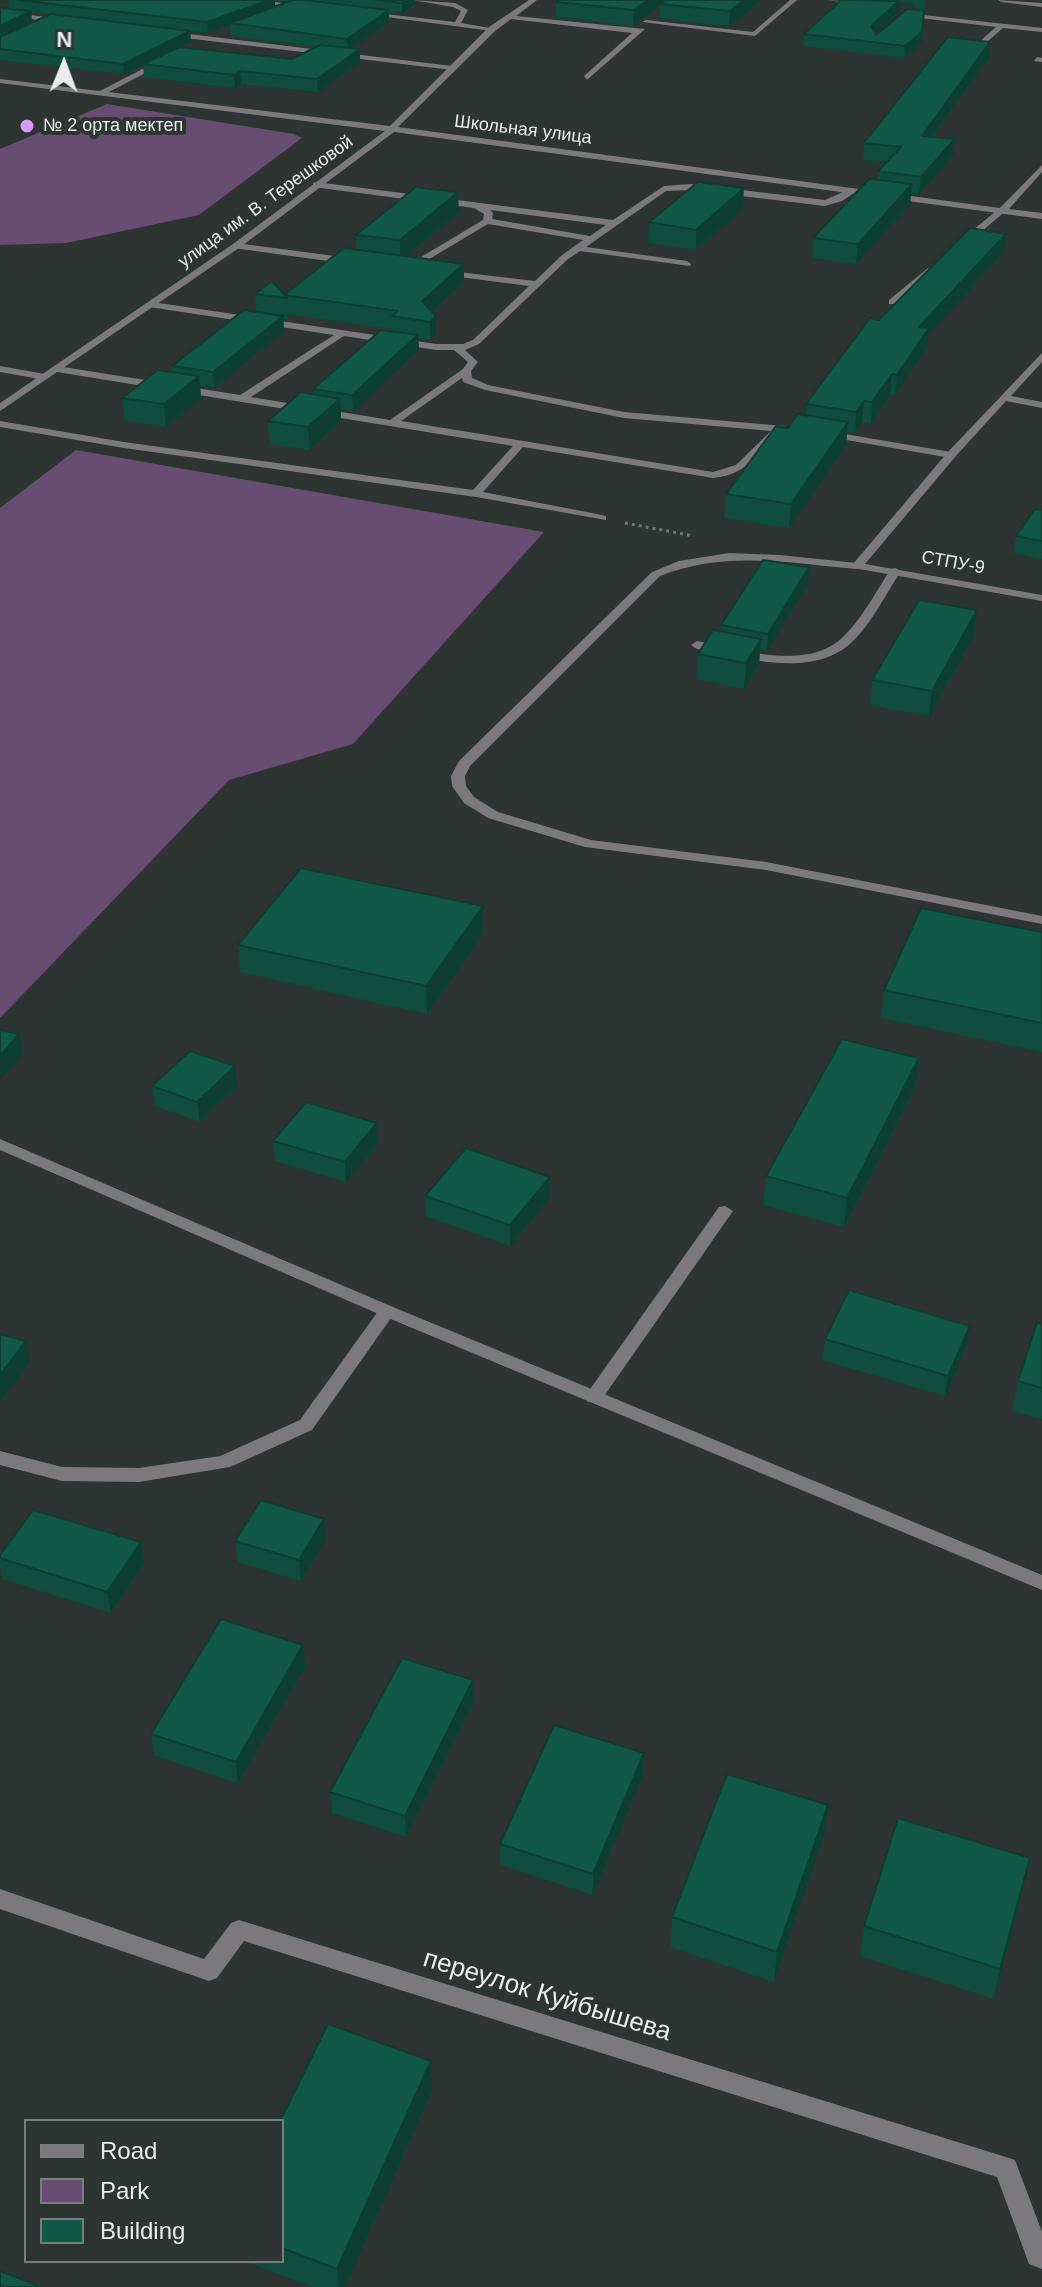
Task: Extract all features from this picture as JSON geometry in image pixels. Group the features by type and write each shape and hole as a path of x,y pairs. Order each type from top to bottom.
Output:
{"street":[{"path":"246,0 309,7"},
{"path":"415,0 455,5 465,10 457,25"},
{"name":"улица им. В. Терешковой","path":"0,408 236,246 392,129 492,29 534,0"},
{"path":"646,22 755,34 794,0"},
{"path":"830,0 871,4"},
{"path":"1001,0 1042,5"},
{"path":"282,12 294,6"},
{"path":"895,24 911,8 898,7"},
{"path":"3,8 66,22"},
{"path":"353,13 492,29"},
{"path":"587,78 656,15"},
{"path":"905,15 1042,30"},
{"path":"509,17 639,32"},
{"path":"38,26 51,20"},
{"path":"972,53 1002,25"},
{"path":"161,33 452,68"},
{"path":"189,49 222,33"},
{"path":"306,59 318,52"},
{"path":"100,93 166,60"},
{"name":"Школьная улица","path":"0,81 392,129 1042,216"},
{"path":"959,246 1004,209 1042,167"},
{"path":"316,185 613,223"},
{"path":"152,305 458,348 476,342 578,248 664,189 691,187 825,203 855,190"},
{"path":"476,205 489,213 487,221"},
{"path":"409,268 487,221 591,239"},
{"path":"236,246 362,262"},
{"path":"578,248 687,264"},
{"path":"892,302 937,265"},
{"path":"393,266 423,270"},
{"path":"437,271 536,284"},
{"path":"241,399 343,333"},
{"path":"392,423 466,371 472,359 458,348"},
{"path":"857,566 951,455 1042,356"},
{"path":"0,369 45,377"},
{"path":"57,369 725,475 738,470 780,428"},
{"path":"466,371 467,380 485,387 624,415 793,429"},
{"path":"1005,398 1042,405"},
{"path":"0,424 124,445 476,494 602,518"},
{"path":"821,433 951,455"},
{"path":"476,494 520,444"},
{"name":"СТПУ-9","path":"1042,598 857,566 729,556 678,562 656,574 464,764 458,776 459,786 469,800 493,815 590,844 766,866 1042,920"},
{"path":"697,645 793,659 821,656 845,642 895,571"},
{"path":"0,1144 387,1311 1042,1583"},
{"path":"594,1397 725,1211"},
{"path":"0,1458 62,1474 139,1475 223,1462 306,1425 387,1311"},
{"name":"переулок Куйбышева","path":"0,1899 209,1971 239,1930 1006,2168 1038,2255 1042,2257"}],"green space":[{"path":"107,104 294,134 302,138 199,215 66,243 0,245 0,149"},
{"path":"76,450 544,532 353,744 229,780 0,1018 0,508"}],"building":[{"path":"18,0 269,0 207,22"},
{"path":"293,0 389,10 347,39 230,23"},
{"path":"376,0 406,0 402,3"},
{"path":"648,0 634,10 556,2"},
{"path":"665,0 744,0 730,11 660,4"},
{"path":"841,0 899,1 871,26 876,35 907,9 924,10 922,32 905,46 804,34"},
{"path":"0,8 31,11 0,26"},
{"path":"51,14 190,31 123,64 0,49 0,37"},
{"path":"948,37 990,42 922,136 955,139 921,177 878,171 901,147 864,143"},
{"path":"320,45 360,49 317,79 240,71 234,75 143,64 179,47 292,59"},
{"path":"869,179 912,184 858,244 813,238"},
{"path":"698,182 744,188 696,230 649,222"},
{"path":"416,187 458,192 400,240 356,235"},
{"path":"970,228 1006,234 919,327 929,328 897,375 892,374 872,402 864,401 856,412 806,404 870,318 879,320"},
{"path":"344,248 464,264 422,301 436,316 430,322 392,316 398,311 284,295"},
{"path":"272,281 287,298 255,294"},
{"path":"244,310 283,316 213,372 172,366"},
{"path":"381,330 418,335 352,395 313,389"},
{"path":"158,370 199,376 164,404 122,398"},
{"path":"301,392 340,399 308,427 268,421"},
{"path":"798,414 848,422 791,504 726,494 776,426 788,428"},
{"path":"1035,509 1042,510 1042,541 1016,536"},
{"path":"763,560 809,567 768,634 721,625"},
{"path":"919,600 977,610 932,691 872,680"},
{"path":"713,630 761,639 746,663 698,654"},
{"path":"301,868 483,906 426,986 238,945"},
{"path":"921,908 1042,932 1042,1023 884,990"},
{"path":"0,1030 19,1034 0,1056"},
{"path":"842,1039 919,1058 847,1198 766,1176"},
{"path":"190,1051 235,1066 197,1102 152,1086"},
{"path":"306,1102 377,1123 345,1162 273,1141"},
{"path":"466,1148 550,1177 510,1225 425,1196"},
{"path":"849,1290 970,1326 948,1376 825,1339"},
{"path":"1037,1322 1042,1324 1042,1388 1018,1381"},
{"path":"0,1334 26,1341 0,1375"},
{"path":"261,1500 324,1519 299,1560 235,1541"},
{"path":"33,1510 141,1542 107,1592 0,1558"},
{"path":"221,1619 303,1645 236,1762 151,1734"},
{"path":"402,1658 473,1680 405,1816 330,1792"},
{"path":"554,1725 644,1753 593,1874 500,1844"},
{"path":"727,1774 828,1805 777,1952 672,1917"},
{"path":"898,1818 1030,1858 1000,1969 864,1926"},
{"path":"328,2024 431,2061 337,2269 284,2249 284,2119 281,2119"},
{"path":"0,2271 38,2286 0,2287"}],"place":[{"name":"№ 2 орта мектеп","path":"27,126"}]}
